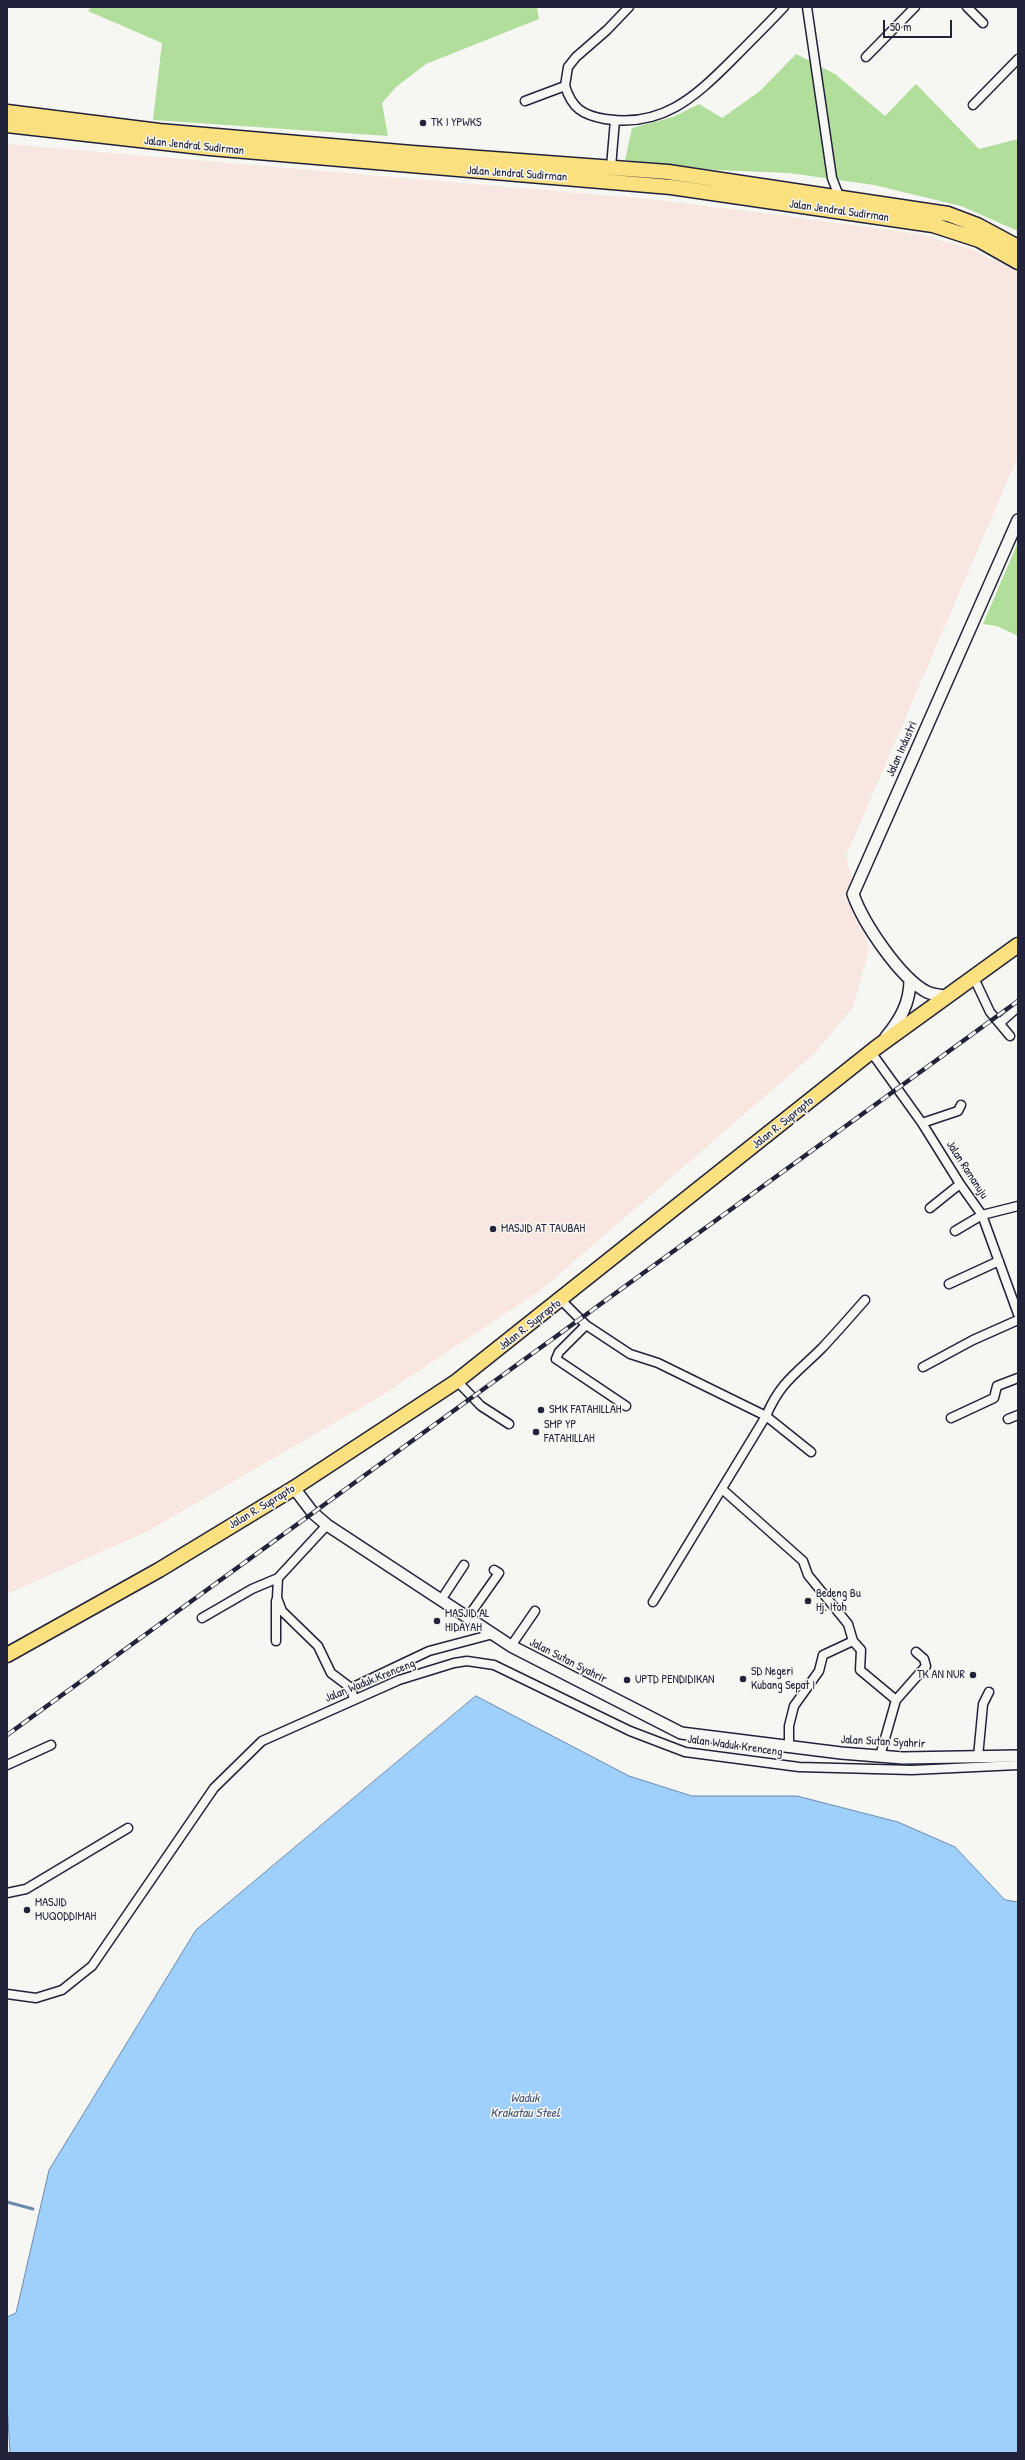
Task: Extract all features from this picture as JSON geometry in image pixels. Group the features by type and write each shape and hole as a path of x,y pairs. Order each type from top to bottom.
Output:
{"highway":[{"name":"Jalan Jendral Sudirman","path":"7,112 159,131 412,153 668,172 839,196 948,214 977,225 1018,247"},
{"name":"Jalan Jendral Sudirman","path":"7,125 210,148 671,187 934,225 979,240 1018,262"},
{"name":"Jalan R. Suprapto","path":"7,1655 159,1570 294,1488 457,1381 561,1300 874,1050 1018,945"}],"street":[{"path":"629,7 607,30 576,57 568,67 564,86 569,99 577,110 588,116 615,120 652,118 683,104 702,89 784,7"},
{"path":"807,7 832,178 839,196"},
{"path":"866,56 915,7"},
{"path":"967,7 983,24"},
{"path":"973,105 1018,59"},
{"path":"525,101 564,86"},
{"path":"611,167 615,120"},
{"name":"Jalan Industri","path":"948,997 929,993 910,980 868,927 853,894 1018,520"},
{"path":"974,978 990,1012 1010,1036"},
{"path":"874,1050 901,1018 908,995 910,980"},
{"path":"1000,1023 1018,1007"},
{"name":"Jalan Ramanuju","path":"874,1050 960,1184 982,1215 1018,1312"},
{"path":"922,1123 958,1111 961,1105"},
{"path":"930,1208 960,1184"},
{"path":"955,1231 982,1215 1018,1206"},
{"path":"949,1284 999,1261"},
{"path":"561,1300 586,1325 630,1354 658,1363 766,1416 811,1452"},
{"path":"653,1602 766,1416 771,1404 791,1376 820,1349 865,1300"},
{"path":"923,1367 977,1338 1018,1320"},
{"path":"586,1325 559,1352 556,1359 626,1406"},
{"path":"951,1418 994,1398 997,1386 1018,1378"},
{"path":"457,1381 476,1402 509,1424"},
{"path":"1008,1419 1018,1414"},
{"name":"Jalan Sutan Syahrir","path":"294,1488 313,1513 327,1525 493,1634 512,1646 681,1733 903,1758 1018,1756"},
{"path":"722,1488 803,1561 808,1575 848,1624 854,1641 861,1650 860,1670 896,1700"},
{"path":"202,1618 252,1589 278,1578 327,1525"},
{"path":"441,1600 464,1565"},
{"path":"468,1617 499,1573 494,1570"},
{"path":"276,1641 278,1578"},
{"path":"277,1598 286,1616 318,1646 331,1673 351,1688 354,1700"},
{"path":"512,1646 535,1611"},
{"path":"351,1688 429,1651 493,1634"},
{"path":"789,1746 789,1726 794,1706 819,1672 823,1655 854,1641"},
{"path":"880,1756 896,1700 926,1666 924,1659 916,1652"},
{"name":"Jalan Waduk Krenceng","path":"7,1994 36,1998 62,1990 92,1966 219,1783 262,1741 399,1680 454,1663 467,1661 494,1665 507,1670 630,1731 685,1752 800,1767 912,1770 1018,1765"},
{"path":"978,1757 983,1704 989,1692"},
{"path":"7,1765 50,1745"},
{"path":"7,1892 26,1888 128,1828"}],"shaded area":[{"path":"7,144 649,199 918,234 971,249 1018,272 1018,456 846,856 869,950 853,1007 814,1054 541,1290 381,1396 146,1532 7,1594"}],"green space":[{"path":"91,7 537,7 539,19 426,64 396,87 382,103 388,136 153,120 162,43 88,11"},
{"path":"796,54 835,74 885,116 916,84 979,149 1018,139 1018,231 961,206 874,185 789,173 716,170 625,160 632,128 673,117 699,104 722,118 760,91"},
{"path":"1018,542 1018,636 997,626 983,624"}],"water":[{"name":"Waduk Krakatau Steel","path":"476,1696 629,1776 692,1796 797,1796 898,1822 955,1847 1005,1900 1018,1902 1018,2453 10,2453 7,2403 7,2317 16,2313 49,2170 196,1930"}],"waterway":[{"path":"7,2202 33,2209"}],"railway":[{"path":"7,1735 1018,1001"}],"place":[{"name":"TK I YPWKS","path":"423,123"},
{"name":"MASJID AT TAUBAH","path":"493,1229"},
{"name":"SMK FATAHILLAH","path":"541,1410"},
{"name":"SMP YP FATAHILLAH","path":"536,1432"},
{"name":"Bedeng Bu Hj. Itoh","path":"808,1601"},
{"name":"MASJID AL HIDAYAH","path":"437,1621"},
{"name":"TK AN NUR","path":"973,1675"},
{"name":"SD Negeri Kubang Sepat I","path":"743,1679"},
{"name":"UPTD PENDIDIKAN","path":"627,1680"},
{"name":"MASJID MUQODDIMAH","path":"27,1910"}]}
